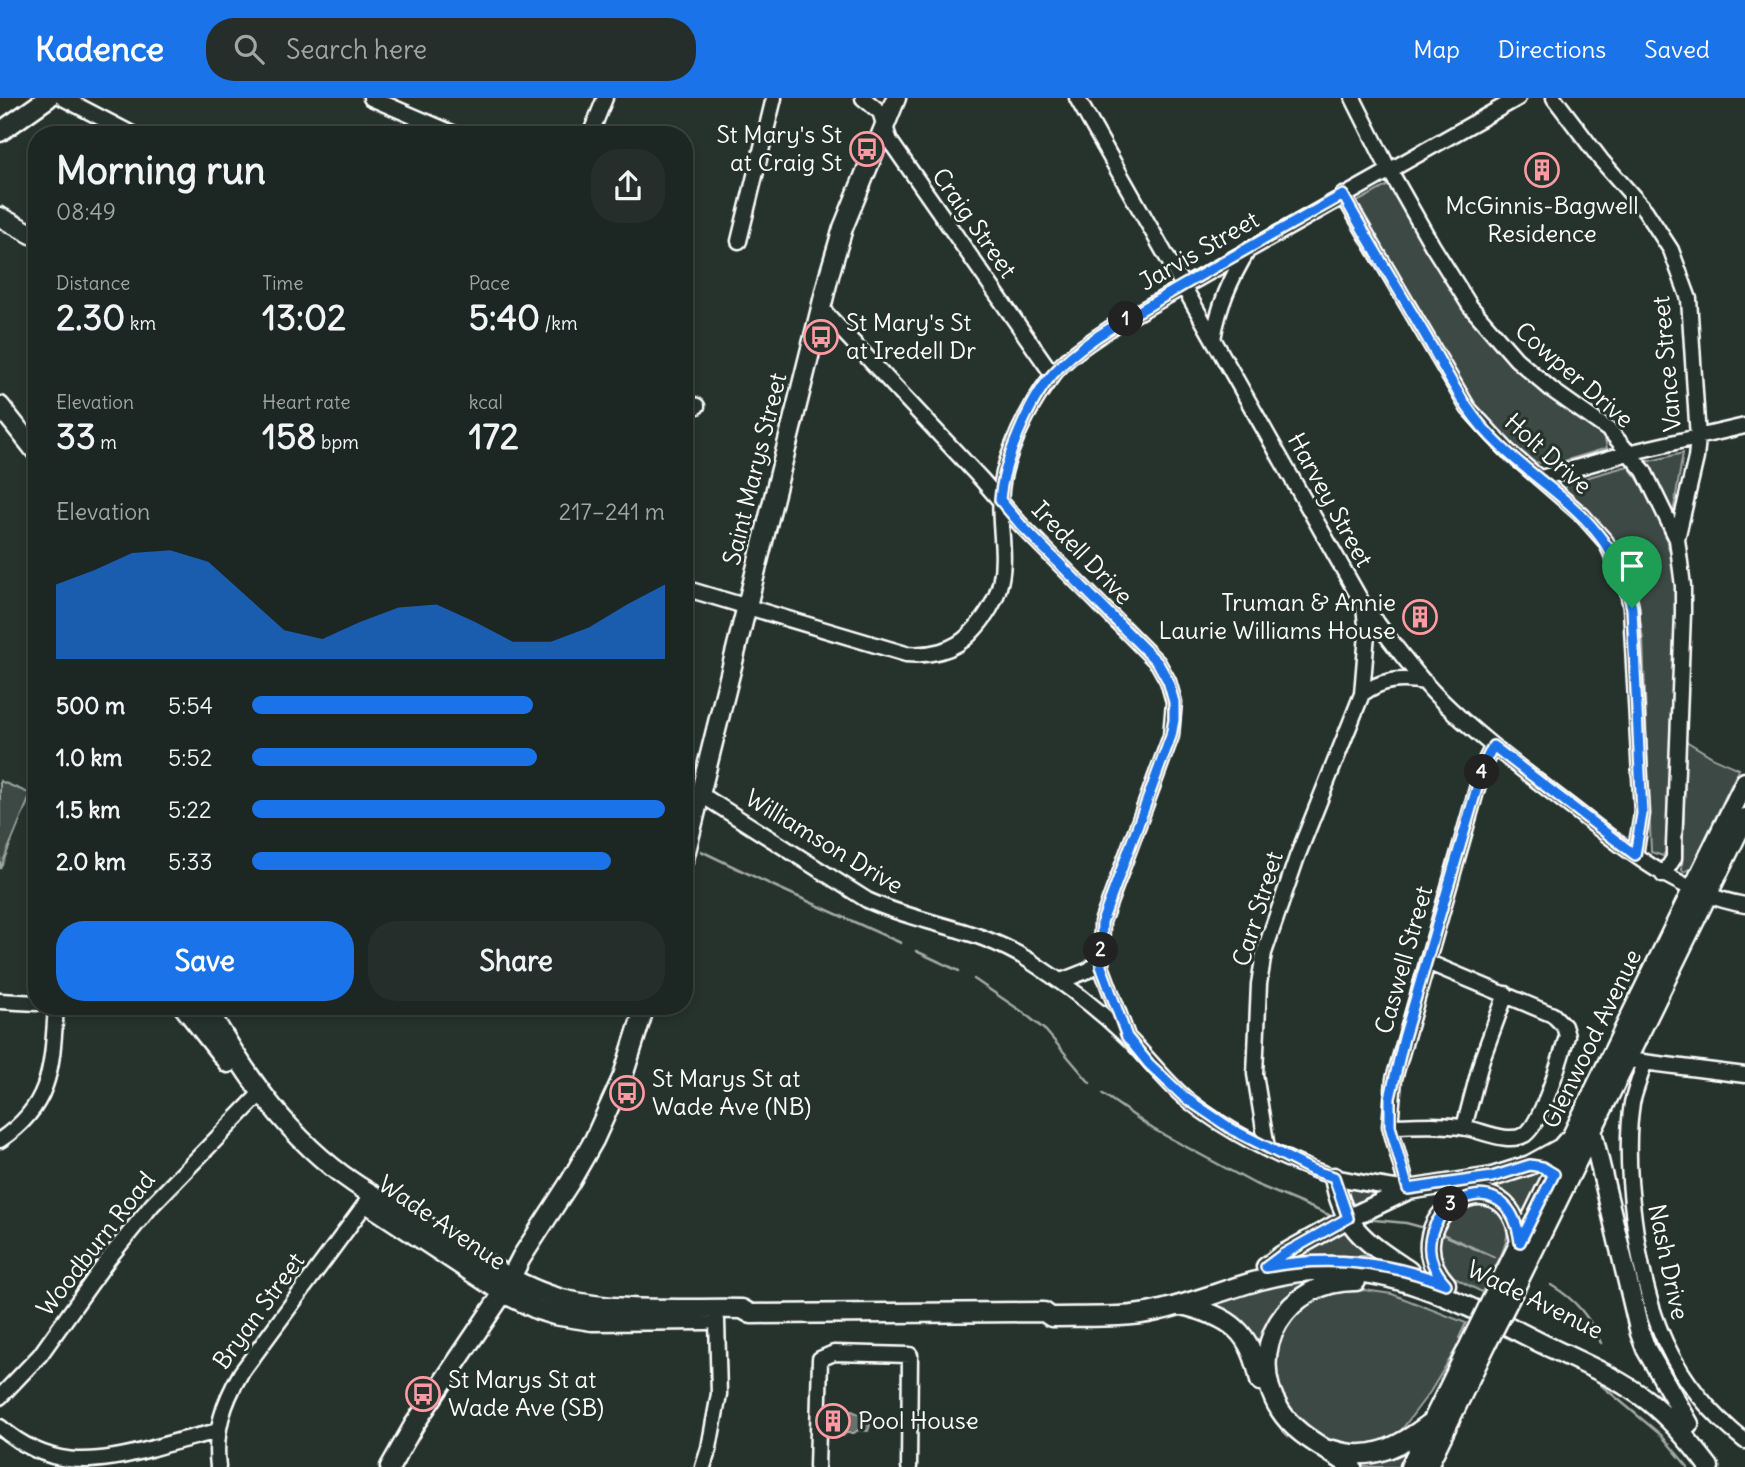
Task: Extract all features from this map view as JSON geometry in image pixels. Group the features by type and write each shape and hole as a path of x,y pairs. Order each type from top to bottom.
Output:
{"main road":[{"path":"0,132 48,98"},
{"name":"Saint Marys Street","path":"693,790 746,607 820,307 843,228 896,98"},
{"path":"0,217 28,232"},
{"path":"0,406 28,440"},
{"name":"Glenwood Avenue","path":"1504,1292 1520,1242 1636,1061 1745,782"},
{"name":"Glenwood Avenue","path":"1427,1467 1481,1340 1560,1178 1572,1136 1700,892 1745,818"},
{"name":"Wade Avenue","path":"190,1015 302,1151 323,1171 369,1199 431,1228 538,1310 573,1319 604,1321 741,1320 751,1314"},
{"path":"205,1015 223,1037"},
{"name":"Wade Avenue","path":"211,1015 258,1096"},
{"path":"390,1467 414,1425 507,1285 594,1140 623,1076 642,1015"},
{"path":"1592,1131 1640,1333 1646,1349 1689,1424"},
{"path":"1266,1267 1348,1218 1408,1189 1492,1177 1530,1165 1561,1148 1572,1136"},
{"path":"1530,1165 1542,1167 1560,1178"},
{"path":"1334,1177 1348,1218 1367,1242 1409,1271"},
{"path":"1408,1189 1473,1191 1487,1196 1508,1208 1518,1225 1520,1242"},
{"path":"1446,1284 1436,1269 1430,1252 1434,1226 1444,1212 1458,1200 1467,1196 1487,1196"},
{"name":"Wade Avenue","path":"1044,1312 1051,1306 1122,1306 1150,1302 1266,1267 1306,1261 1346,1260 1409,1271 1446,1284 1630,1375 1661,1398 1689,1424 1722,1467"},
{"name":"Wade Avenue","path":"507,1285 584,1303 742,1309 751,1314 1044,1312 1051,1317 1112,1316 1139,1314 1182,1304 1251,1281 1291,1273 1313,1270 1351,1271 1388,1277 1454,1300 1615,1379 1640,1395 1668,1419 1709,1467"},
{"path":"1352,1467 1302,1434 1279,1408 1269,1377 1271,1339 1282,1315 1294,1301 1311,1290 1333,1282 1345,1280 1376,1283 1388,1277"},
{"path":"1182,1304 1212,1313 1237,1330 1247,1341 1255,1357 1261,1387 1272,1413 1296,1441 1335,1467"},
{"name":"Glenwood Avenue","path":"1410,1467 1430,1423 1481,1340"},
{"path":"1326,1448 1353,1455 1384,1452 1404,1442 1430,1423"}],"street":[{"path":"63,98 117,126"},
{"path":"371,98 436,126"},
{"path":"594,126 605,98"},
{"path":"739,241 774,98"},
{"name":"Craig Street","path":"863,98 880,112 890,141 1052,374"},
{"name":"Harvey Street","path":"1077,98 1364,606 1425,682 1493,746 1663,875 1700,892 1745,905"},
{"name":"Cowper Drive","path":"1353,98 1450,276 1497,340 1552,390 1610,431 1644,471 1677,539 1683,586 1674,858 1663,875"},
{"name":"Jarvis Street","path":"693,591 906,654 923,656 945,650 966,638 991,610 1002,582 1004,560 1001,484 1016,440 1052,374 1114,326 1518,98"},
{"name":"Vance Street","path":"1554,98 1601,160 1645,210 1671,250 1689,299 1698,438 1694,468 1677,539"},
{"name":"Holt Drive","path":"1343,195 1468,408 1499,443 1583,516 1606,542 1627,587 1632,608 1642,814 1635,855"},
{"path":"1213,340 1218,312 1249,248"},
{"name":"Iredell Drive","path":"820,307 1021,525 1158,663 1168,681 1174,702 1171,736 1102,922 1101,966 1127,1037"},
{"path":"1541,478 1628,453 1745,426"},
{"name":"Carr Street","path":"1267,1148 1255,1074 1259,984 1264,953 1297,856 1362,694 1367,634 1364,606"},
{"path":"1362,694 1374,685 1387,681 1403,678 1425,682"},
{"name":"Caswell Street","path":"1408,1189 1390,1126 1394,1079 1484,764 1493,746"},
{"name":"Williamson Drive","path":"693,794 867,900 892,911 960,928 1026,958 1061,981 1127,1037 1149,1064 1184,1097 1233,1130 1312,1170 1363,1184 1408,1189"},
{"path":"1061,981 1089,970 1101,960"},
{"path":"1390,1126 1464,1127 1510,1138 1522,1137 1530,1131 1539,1114 1567,1036 1564,1026 1553,1016 1427,961"},
{"path":"1464,1127 1482,1059 1506,994"},
{"path":"0,1002 28,1003"},
{"path":"0,1140 27,1118 45,1089 52,1062 55,1015"},
{"path":"1636,1061 1745,1075"},
{"name":"Nash Drive","path":"1636,1061 1630,1118 1629,1172 1638,1254 1647,1295 1660,1335 1676,1365 1717,1417 1745,1441"},
{"name":"Woodburn Road","path":"0,1396 40,1355 145,1213 258,1096"},
{"name":"Bryan Street","path":"218,1467 218,1431 224,1405 240,1373 369,1199"},
{"path":"703,1467 719,1394 717,1320"},
{"path":"817,1467 820,1359 834,1353 910,1355 909,1467"},
{"path":"0,1426 16,1443 32,1453 54,1462 79,1465 102,1463 218,1431"}],"shaded area":[{"path":"1392,183 1441,275 1476,326 1518,370 1598,431 1605,439 1607,448 1554,464 1533,462 1523,457 1476,409 1355,203"},
{"path":"1683,453 1673,513 1646,462"},
{"path":"1628,466 1648,495 1662,525 1677,593 1668,848 1663,856 1651,852 1643,639 1636,595 1616,549 1564,492 1567,483"},
{"path":"1686,741 1739,769 1691,868 1684,872 1682,870"},
{"path":"0,781 28,793 28,801 0,869"},
{"path":"1538,1170 1542,1174 1524,1213 1520,1214 1503,1194 1479,1186"},
{"path":"1347,1187 1380,1194 1353,1209 1344,1190"},
{"path":"1471,1203 1490,1208 1502,1216 1507,1226 1503,1250 1482,1292 1453,1276 1444,1264 1440,1249 1442,1233 1448,1219"},
{"path":"1342,1225 1373,1256 1295,1256"},
{"path":"1317,1281 1310,1285 1263,1364 1208,1307 1261,1287"},
{"path":"1364,1290 1392,1294 1466,1323 1459,1338 1462,1339 1430,1392 1396,1437 1371,1446 1334,1445 1293,1420 1275,1385 1274,1347 1292,1310 1328,1294"},
{"path":"839,1411 852,1411 868,1418 868,1431 858,1430 843,1436 837,1435 835,1415"},
{"path":"1404,1451 1406,1453 1400,1467 1358,1467 1358,1463 1389,1458"}],"waterway":[{"path":"701,851 901,943"},
{"path":"916,951 959,971"},
{"path":"974,979 1046,1031 1090,1083"},
{"path":"1103,1094 1153,1129 1255,1184 1329,1215"},
{"path":"1364,1219 1421,1227"},
{"path":"1442,1234 1494,1257"},
{"path":"1551,1285 1581,1310 1601,1343"},
{"path":"1601,1385 1661,1435 1688,1467"}],"place":[{"name":"St Mary's St at Craig St","path":"867,149"},
{"name":"McGinnis-Bagwell Residence","path":"1542,170"},
{"name":"St Mary's St at Iredell Dr","path":"821,337"},
{"name":"Truman & Annie Laurie Williams House","path":"1420,617"},
{"name":"St Marys St at Wade Ave (NB)","path":"627,1093"},
{"name":"St Marys St at Wade Ave (SB)","path":"423,1394"},
{"name":"Pool House","path":"833,1421"}],"route":[{"path":"1343,195 1468,408 1508,451 1583,516 1606,542 1619,566 1632,608 1642,814 1635,855 1493,746 1484,764 1404,1038 1390,1098 1390,1126 1408,1189 1492,1177 1530,1165 1542,1167 1554,1174 1520,1242 1518,1225 1508,1208 1494,1198 1477,1195 1458,1200 1434,1226 1430,1252 1441,1279 1446,1284 1401,1269 1346,1260 1306,1261 1266,1267 1348,1218 1334,1177 1312,1170 1267,1148 1206,1114 1149,1064 1127,1037 1101,966 1102,922 1171,736 1174,702 1168,681 1158,663 1021,525 1000,500 1001,484 1008,461 1020,430 1037,399 1052,374 1114,326 1343,195"}]}
